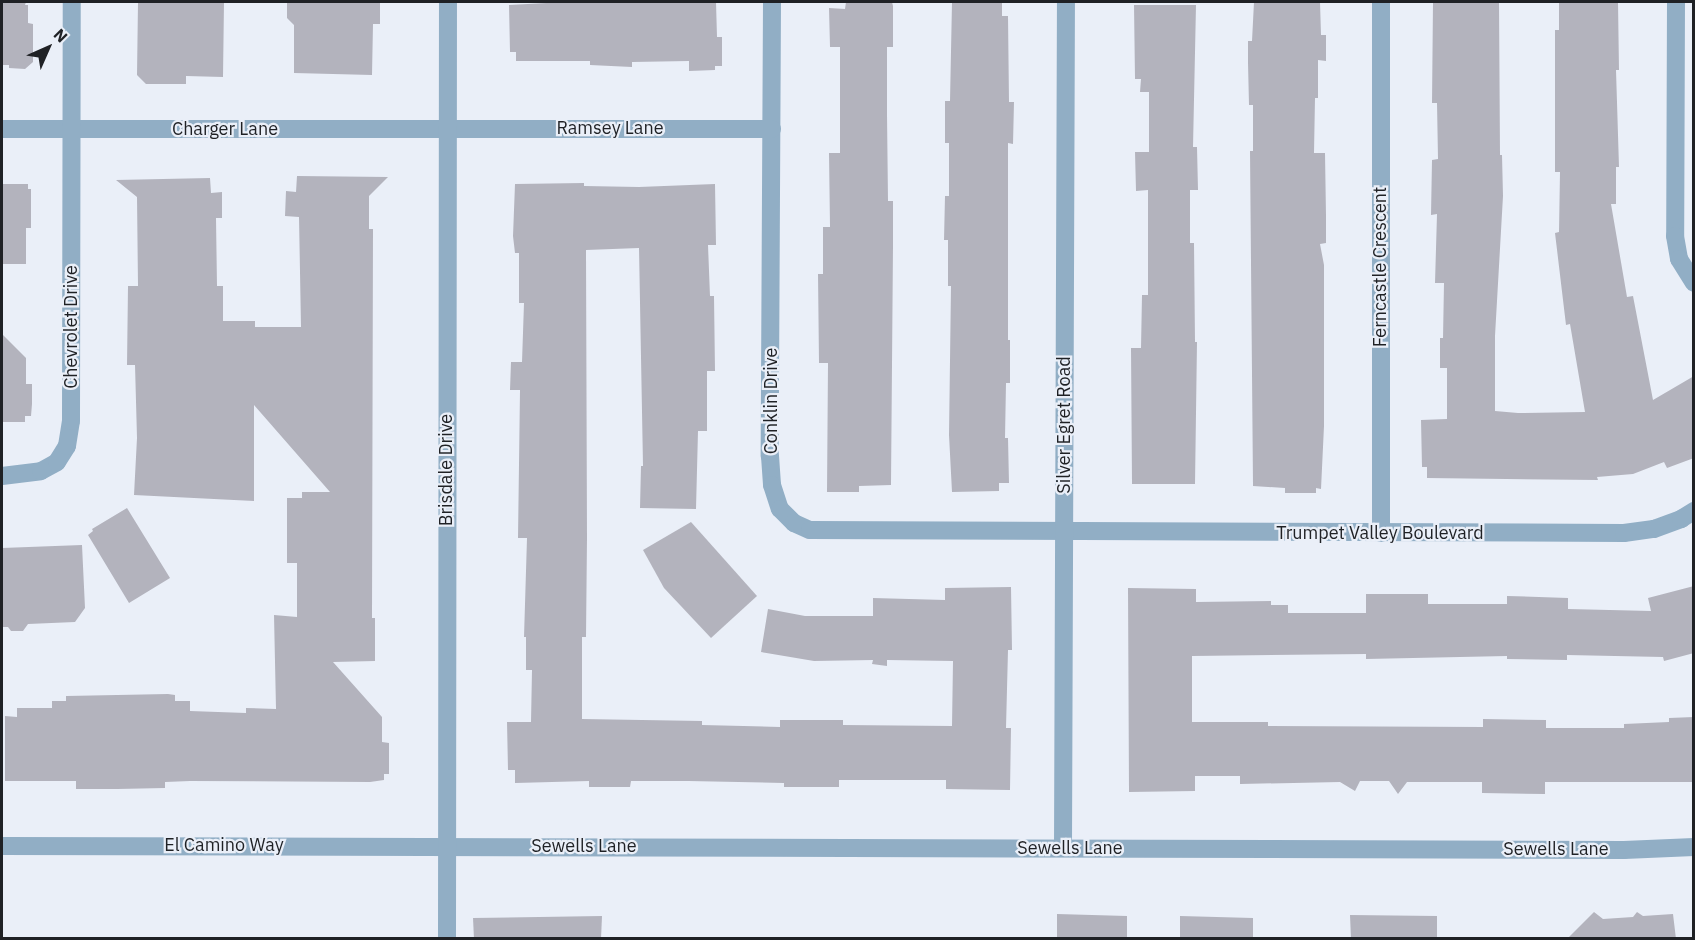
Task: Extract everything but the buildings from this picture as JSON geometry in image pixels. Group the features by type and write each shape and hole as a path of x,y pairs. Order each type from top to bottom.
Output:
{"street":[{"name":"Chevrolet Drive","path":"2,476 41,471 57,462 68,446 71,421 72,2"},
{"name":"Brisdale Drive","path":"447,939 448,2"},
{"name":"Conklin Drive","path":"772,2 771,456 772,485 780,508 794,523 810,530 1063,531"},
{"name":"Silver Egret Road","path":"1063,848 1066,2"},
{"name":"Ferncastle Crescent","path":"1381,2 1381,532"},
{"path":"1676,2 1675,236 1679,259 1694,283"},
{"name":"Charger Lane","path":"2,129 448,129"},
{"name":"Ramsey Lane","path":"448,129 772,129"},
{"name":"Trumpet Valley Boulevard","path":"1063,531 1624,533 1654,529 1694,512"},
{"name":"El Camino Way","path":"2,846 447,845"},
{"name":"Sewells Lane","path":"447,845 1624,850 1694,847"}]}
